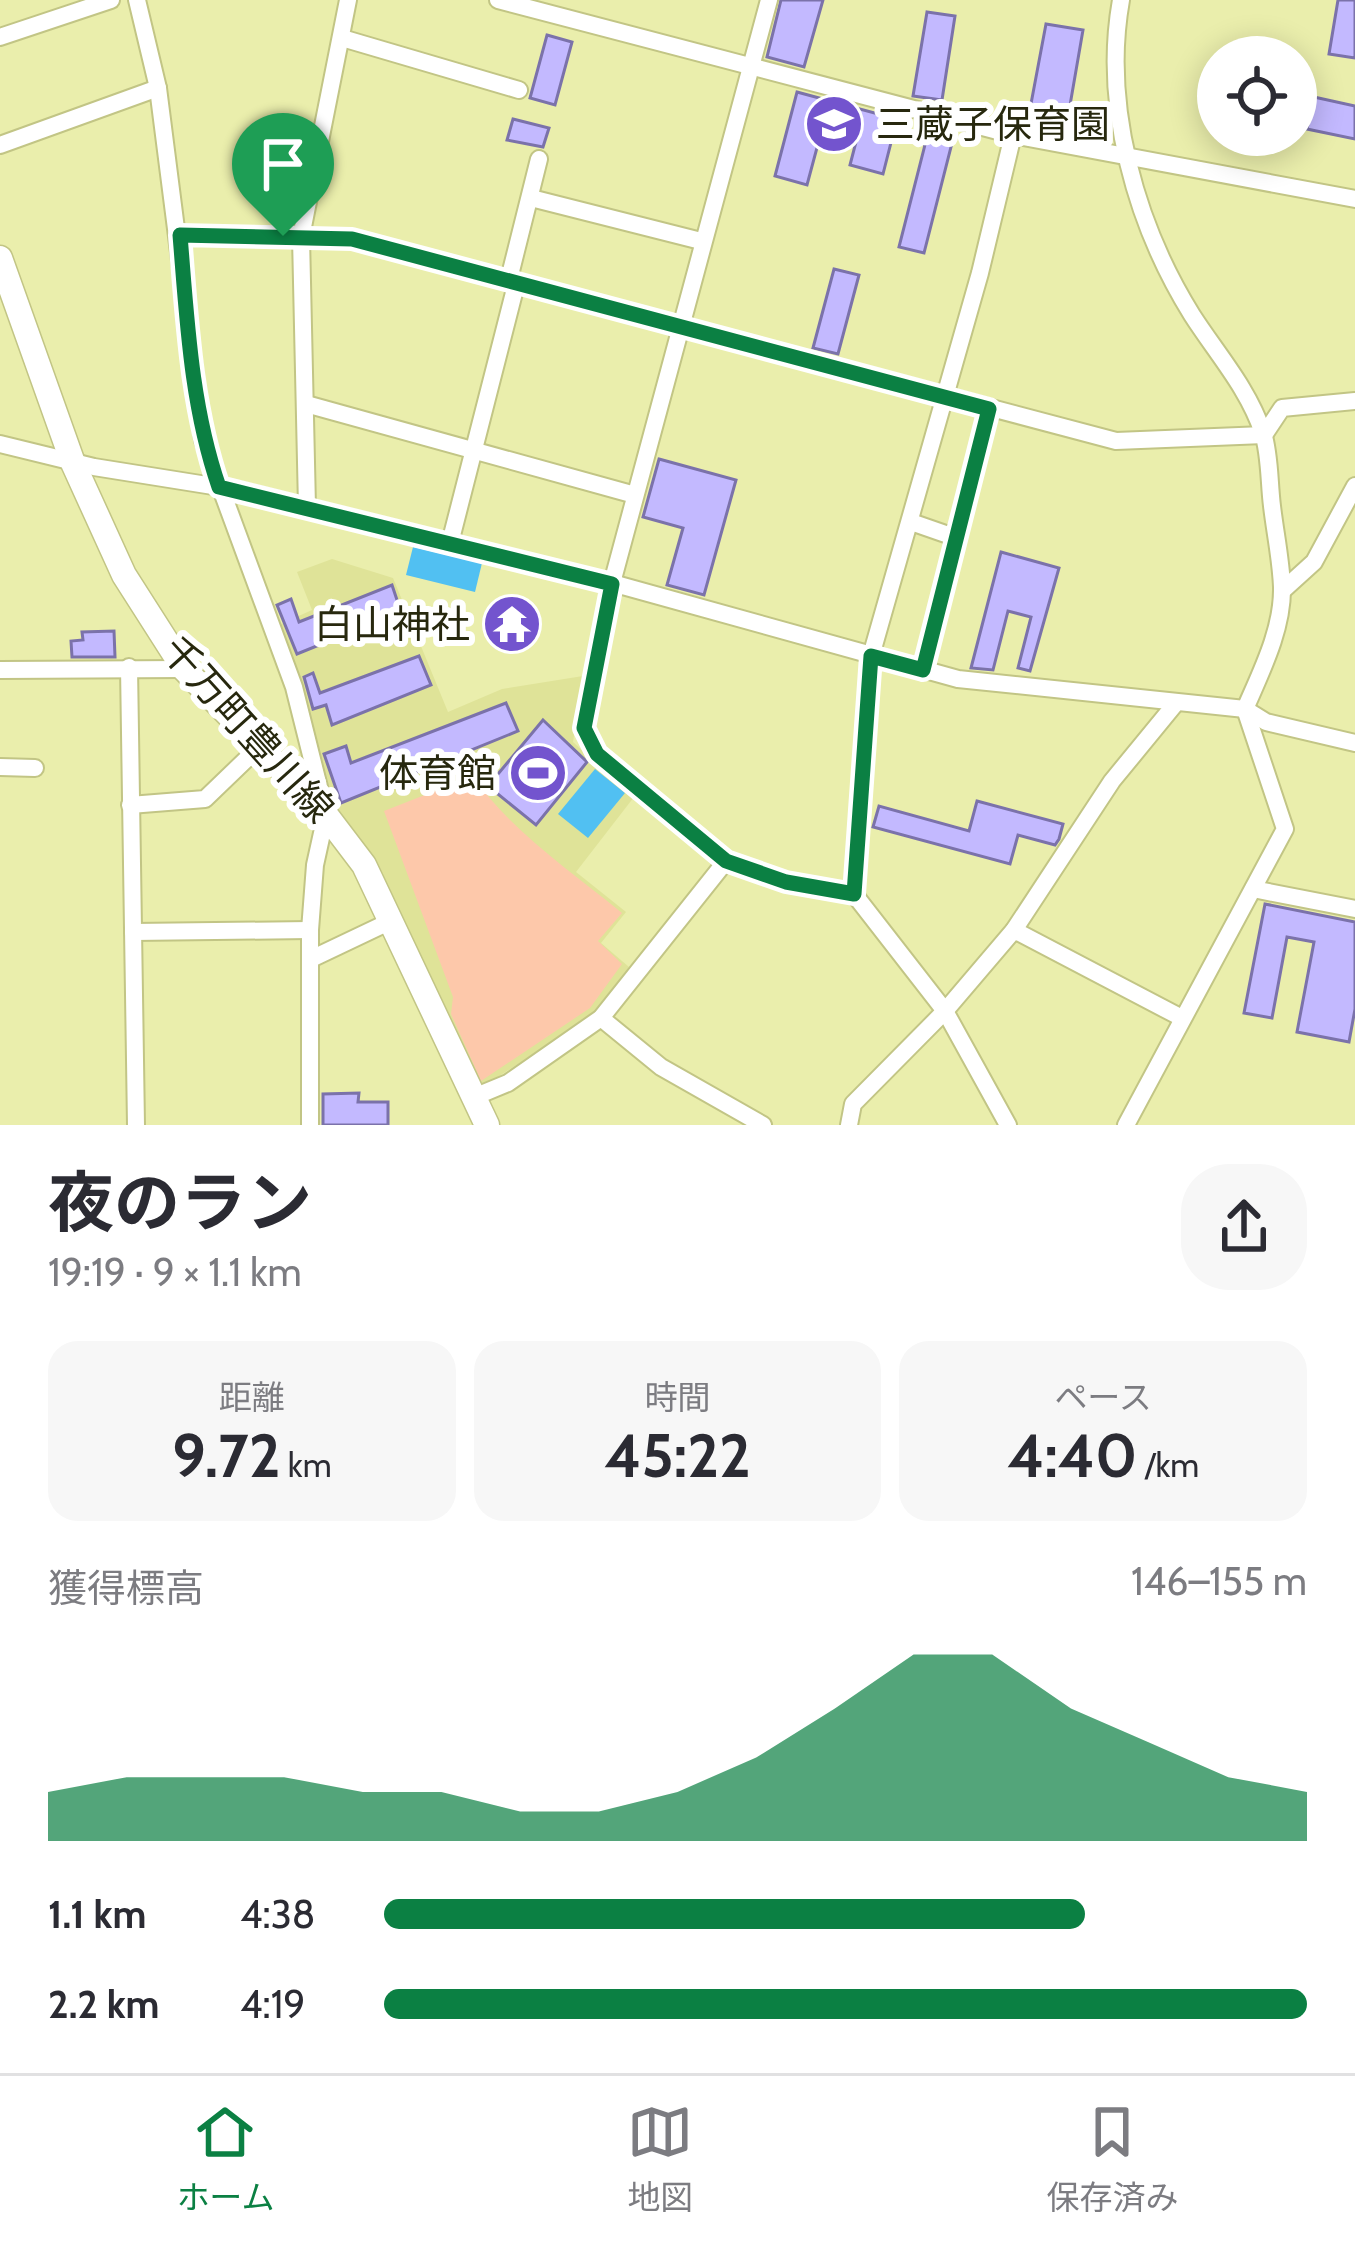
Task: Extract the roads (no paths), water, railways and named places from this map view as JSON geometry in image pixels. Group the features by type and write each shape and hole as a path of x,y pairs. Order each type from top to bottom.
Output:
{"main road":[{"name":"千万町豊川線","path":"0,258 73,463 124,575 184,669 326,815 364,865 487,1125"}],"street":[{"path":"0,38 112,0"},
{"path":"137,0 158,88 203,440 294,687 326,815 315,866 310,930 310,1125"},
{"path":"308,508 301,237 348,0"},
{"path":"498,0 1013,135 1355,199"},
{"path":"769,0 612,584 584,728 597,754 726,861 786,882 854,894"},
{"path":"1121,0 1116,62 1127,158 1156,248 1192,314 1244,390 1264,435 1282,591 1268,657 1245,709 1286,829 1126,1125"},
{"path":"342,38 519,90"},
{"path":"0,145 158,88"},
{"path":"1009,1125 945,1011 854,894 871,656 1013,135"},
{"path":"450,543 539,159"},
{"path":"531,198 701,241"},
{"path":"180,235 352,239 1116,441 1264,435"},
{"path":"1264,435 1282,408 1355,401"},
{"path":"306,404 635,495"},
{"path":"923,670 989,409"},
{"path":"2,450 219,487 308,508 612,584 958,679 1245,709 1266,722 1355,742"},
{"path":"1282,591 1314,562 1355,486"},
{"path":"911,522 957,538"},
{"path":"129,667 136,1125"},
{"path":"0,670 184,669"},
{"path":"849,1125 853,1105 945,1011 1014,930 1112,782 1177,703"},
{"path":"130,805 205,799 258,748"},
{"path":"0,767 34,768"},
{"path":"474,1097 508,1083 601,1018 726,861"},
{"path":"1253,889 1355,909"},
{"path":"311,959 392,920"},
{"path":"133,932 310,930"},
{"path":"1014,930 1182,1018"},
{"path":"601,1018 661,1067 763,1125"}],"water":[{"path":"413,547 482,563 475,592 406,575"},
{"path":"595,769 625,793 588,838 558,814"}],"place":[{"name":"三蔵子保育園","path":"834,124"},
{"name":"白山神社","path":"512,624"},
{"name":"体育館","path":"538,773"}]}
